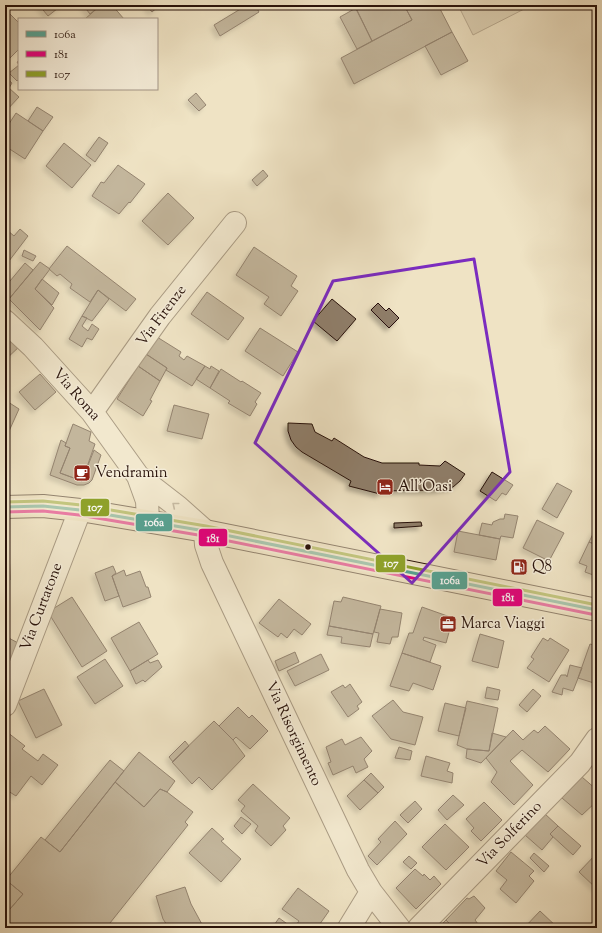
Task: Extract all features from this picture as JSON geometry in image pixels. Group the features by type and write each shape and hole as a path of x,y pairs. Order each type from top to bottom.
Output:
{"main road":[{"path":"5,507 43,506 80,510 148,521 205,531 597,610"}],"street":[{"name":"Via Firenze","path":"92,412 160,316 235,223"},
{"name":"Via Roma","path":"5,321 33,347 92,412 138,476 147,501 148,521"},
{"name":"Via Roma","path":"138,476 178,507 205,531"},
{"name":"Via Curtatone","path":"5,705 80,510"},
{"name":"Via Risorgimento","path":"205,531 206,545 212,563 358,870 371,892 399,928"},
{"name":"Via Solferino","path":"419,928 580,763 597,738"},
{"path":"349,928 371,892"}],"highlighted area":[{"path":"474,259 510,472 412,583 255,443 333,281"}],"shaded area":[{"path":"458,5 532,5 473,35"}],"building":[{"path":"39,5 62,5 48,16"},
{"path":"83,5 101,5 90,14"},
{"path":"101,5 112,5 123,18 86,18"},
{"path":"146,5 160,5 152,12"},
{"path":"247,5 255,5 259,12 220,36 214,25"},
{"path":"354,5 404,5 412,20 372,41"},
{"path":"404,5 438,5 452,32 354,84 341,58 412,20"},
{"path":"356,8 372,41 357,49 340,17"},
{"path":"9,13 18,22 18,50 10,58 5,52 5,17"},
{"path":"452,32 468,61 441,75 425,46"},
{"path":"18,66 17,81 9,73"},
{"path":"5,77 12,83 9,88 19,97 5,112"},
{"path":"196,93 206,105 199,111 188,100"},
{"path":"37,107 53,117 43,131 28,121"},
{"path":"16,113 43,131 25,159 5,146 5,130"},
{"path":"99,137 108,143 95,162 86,155"},
{"path":"64,143 91,165 72,188 46,166"},
{"path":"118,165 145,184 119,214 92,196 101,182 104,183"},
{"path":"263,170 268,176 257,186 252,180"},
{"path":"168,193 194,218 168,245 142,221"},
{"path":"20,229 28,236 9,261 5,257 5,233 7,230 14,236"},
{"path":"67,246 136,299 126,311 98,290 90,302 70,288 72,284 60,274 57,276 49,269"},
{"path":"254,247 297,276 291,286 298,291 281,316 264,304 269,297 236,275"},
{"path":"24,250 36,256 33,261 22,256"},
{"path":"40,262 50,269 35,289 54,308 40,330 9,299"},
{"path":"25,263 33,270 9,299 5,296 5,287"},
{"path":"42,279 59,293 52,305 35,289"},
{"path":"98,290 109,299 92,321 82,316"},
{"path":"207,292 244,318 228,340 191,314"},
{"path":"332,299 356,319 337,341 313,321"},
{"path":"378,303 386,311 389,308 399,318 389,328 371,310"},
{"path":"82,316 87,318 82,326 88,331 92,324 99,329 92,340 87,338 82,347 69,339"},
{"path":"5,328 21,345 5,360"},
{"path":"260,328 298,352 283,376 245,351"},
{"path":"157,337 181,352 179,356 184,360 187,356 205,366 192,386 166,370 167,368 146,354"},
{"path":"146,354 167,368 160,381 138,366"},
{"path":"138,366 160,381 150,400 152,401 143,416 117,399"},
{"path":"205,366 210,369 211,366 219,371 210,388 196,379"},
{"path":"221,369 261,393 255,402 257,404 250,416 228,403 230,401 210,388"},
{"path":"40,374 56,392 35,410 19,392"},
{"path":"5,400 19,409 5,440"},
{"path":"174,405 209,414 202,439 167,431"},
{"path":"288,423 312,424 315,432 332,441 334,438 364,457 382,463 419,463 419,465 440,466 445,461 465,474 453,487 437,490 380,491 380,494 349,486 351,481 296,447 291,440 288,431"},
{"path":"73,424 91,432 89,441 95,444 82,481 60,473 70,448 65,446"},
{"path":"61,440 66,443 65,446 70,448 60,473 82,481 94,450 101,455 92,480 89,483 77,485 50,475"},
{"path":"492,472 513,485 506,495 502,493 496,501 480,491"},
{"path":"557,483 572,491 557,518 542,509"},
{"path":"505,514 518,516 513,538 501,536 500,539 479,535 482,523 492,525 493,522 504,519"},
{"path":"537,520 564,533 549,561 523,548"},
{"path":"421,522 422,526 394,528 394,523"},
{"path":"595,530 597,530 597,545 589,542"},
{"path":"458,531 500,539 496,560 454,552"},
{"path":"589,542 597,545 596,576 585,572 587,566 579,563"},
{"path":"5,545 9,545 10,580 5,580"},
{"path":"113,566 116,573 112,576 119,596 105,601 95,573"},
{"path":"124,570 126,576 140,571 151,597 123,607 112,576"},
{"path":"72,597 107,651 82,667 48,612"},
{"path":"343,597 381,606 373,634 329,626 334,601 341,602"},
{"path":"279,599 311,624 302,635 294,629 287,638 281,633 278,637 259,623"},
{"path":"422,607 453,618 446,643 424,637 423,640 436,645 430,662 402,653 409,633 413,633"},
{"path":"380,609 402,613 398,637 392,637 390,644 377,642 379,633 374,632"},
{"path":"139,622 158,654 130,671 111,638"},
{"path":"329,626 373,634 370,647 341,643 342,637 327,635"},
{"path":"480,634 504,641 498,668 472,661"},
{"path":"5,636 20,644 5,673"},
{"path":"543,638 548,641 550,638 569,650 549,682 527,668 534,659 531,657"},
{"path":"590,644 597,646 597,684 578,678"},
{"path":"295,652 299,662 279,671 275,661"},
{"path":"402,653 441,666 433,690 413,683 409,691 390,686"},
{"path":"321,654 329,670 295,686 287,671"},
{"path":"105,659 123,686 95,704 77,677"},
{"path":"148,660 150,663 158,660 162,667 145,682 143,680 136,684 130,671"},
{"path":"570,665 582,668 573,691 563,688 562,695 552,692 561,675 566,675 567,677"},
{"path":"350,684 362,702 357,706 359,709 348,717 331,692 343,685 345,688"},
{"path":"487,687 500,690 498,700 485,698"},
{"path":"44,689 62,725 36,738 18,701"},
{"path":"533,689 541,696 527,712 519,705"},
{"path":"393,700 403,712 423,717 415,745 391,739 372,716"},
{"path":"467,701 498,708 489,751 467,749 457,745"},
{"path":"445,703 466,708 459,736 438,731"},
{"path":"238,707 249,718 252,715 268,731 250,749 236,737 233,740 219,726"},
{"path":"214,721 233,740 245,756 212,790 199,777 192,784 172,762"},
{"path":"545,726 570,749 548,772 522,750 510,761 533,785 514,805 491,782 497,772 486,758 513,730 523,740 534,730 538,733"},
{"path":"7,732 25,746 22,749 38,761 43,754 58,765 42,785 31,776 16,796 5,789 5,735"},
{"path":"492,733 506,737 481,763 466,758 467,749 489,751"},
{"path":"361,737 372,751 364,759 368,767 356,773 353,766 333,775 328,763 331,762 326,747 342,739 345,745"},
{"path":"185,741 189,746 173,762 169,757"},
{"path":"399,747 412,751 410,760 395,758"},
{"path":"139,752 175,781 167,792 160,789 144,807 115,782"},
{"path":"426,756 450,763 447,771 453,773 452,783 421,776"},
{"path":"110,760 124,771 60,852 45,840"},
{"path":"371,773 384,787 378,793 364,780"},
{"path":"582,777 597,790 597,801 582,815 562,798"},
{"path":"364,780 378,793 360,810 347,796"},
{"path":"115,782 144,807 160,789 167,792 193,812 185,822 188,825 106,928 5,928 5,905 10,909 23,894 6,880 41,837 60,852"},
{"path":"253,784 290,818 283,826 286,830 271,846 255,831 258,826 241,811 245,806 238,800"},
{"path":"453,795 464,805 447,820 438,810"},
{"path":"415,801 422,809 408,823 400,815"},
{"path":"484,802 502,820 481,841 471,831 474,828 466,819"},
{"path":"544,813 558,826 550,834 553,837 542,850 525,835"},
{"path":"241,817 251,824 242,834 234,826"},
{"path":"395,821 407,834 377,865 368,856 381,842 378,839"},
{"path":"445,824 469,847 446,870 422,847"},
{"path":"558,826 581,846 573,855 550,834"},
{"path":"212,828 224,839 221,841 241,859 221,882 189,853"},
{"path":"511,852 534,871 529,876 534,881 516,903 500,889 507,880 496,871"},
{"path":"534,853 549,866 544,872 530,858"},
{"path":"597,853 597,889 579,872"},
{"path":"409,856 417,863 411,869 403,862"},
{"path":"415,869 423,876 424,874 430,880 434,876 441,884 416,909 396,888"},
{"path":"6,880 23,894 10,909 5,905"},
{"path":"185,887 191,904 204,928 169,928 163,919 156,896"},
{"path":"298,888 329,911 317,928 294,928 299,921 282,909"},
{"path":"474,896 485,908 475,920 478,924 474,928 454,928 446,920 467,898 469,899"},
{"path":"540,911 558,928 524,928"},
{"path":"279,918 293,928 272,928"},
{"path":"446,920 454,928 438,928"}],"transit line":[{"name":"107","path":"5,502 43,501 81,505 206,526 597,605"},
{"name":"106a","path":"5,507 43,506 80,510 205,531 597,610"},
{"name":"181","path":"5,512 43,511 79,515 204,536 596,615"}],"place":[{"name":"Vendramin","path":"82,473"},
{"name":"All'Oasi","path":"385,487"},
{"name":"Q8","path":"519,567"},
{"name":"Marca Viaggi","path":"448,624"}]}
